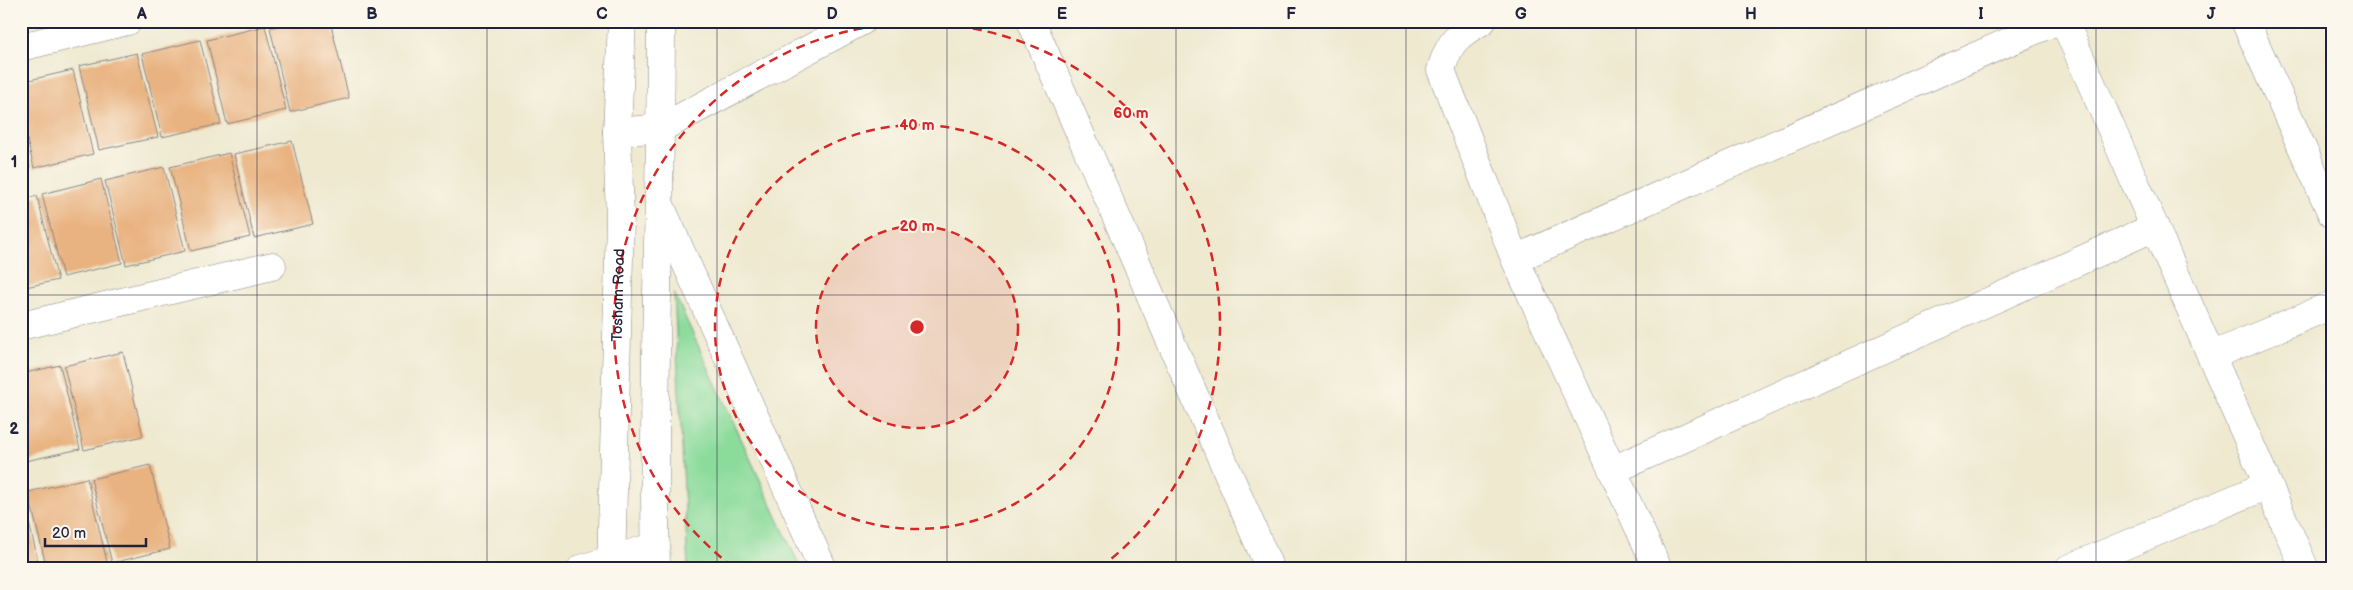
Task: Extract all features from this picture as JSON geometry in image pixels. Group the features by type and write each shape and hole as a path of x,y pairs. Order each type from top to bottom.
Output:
{"street":[{"path":"21,46 68,28 128,21"},
{"name":"Tosham Road","path":"610,564 620,218 617,132 622,21"},
{"path":"581,569 656,557 654,479 660,205 661,21"},
{"path":"617,132 661,128 862,21"},
{"path":"1031,21 1270,569"},
{"path":"1482,21 1462,32 1447,49 1441,70 1516,260 1658,569"},
{"path":"1516,260 2056,21"},
{"path":"2064,21 2304,569"},
{"path":"2245,21 2332,214"},
{"path":"660,205 823,569"},
{"path":"1612,470 2154,226"},
{"path":"21,326 272,266"},
{"path":"2211,356 2332,305"},
{"path":"2068,569 2268,484"}],"green space":[{"path":"674,293 801,569 688,569"}],"building":[{"path":"297,21 330,21 349,98 290,112 270,28"},
{"path":"265,26 286,110 227,124 207,40"},
{"path":"200,40 221,124 162,137 142,54"},
{"path":"137,53 158,137 99,150 79,66"},
{"path":"73,70 93,154 34,168 21,115 21,82"},
{"path":"21,134 30,167 21,169"},
{"path":"292,141 313,224 254,238 234,154"},
{"path":"229,153 250,237 191,251 170,167"},
{"path":"164,167 185,251 126,265 105,181"},
{"path":"101,179 122,263 63,277 42,194"},
{"path":"37,196 58,280 21,288 21,200"},
{"path":"123,352 143,436 84,450 64,366"},
{"path":"60,365 80,449 21,462 21,374"},
{"path":"150,465 170,549 112,563 91,479"},
{"path":"87,478 107,562 79,569 47,569 28,492"},
{"path":"22,493 40,569 21,569"}]}
